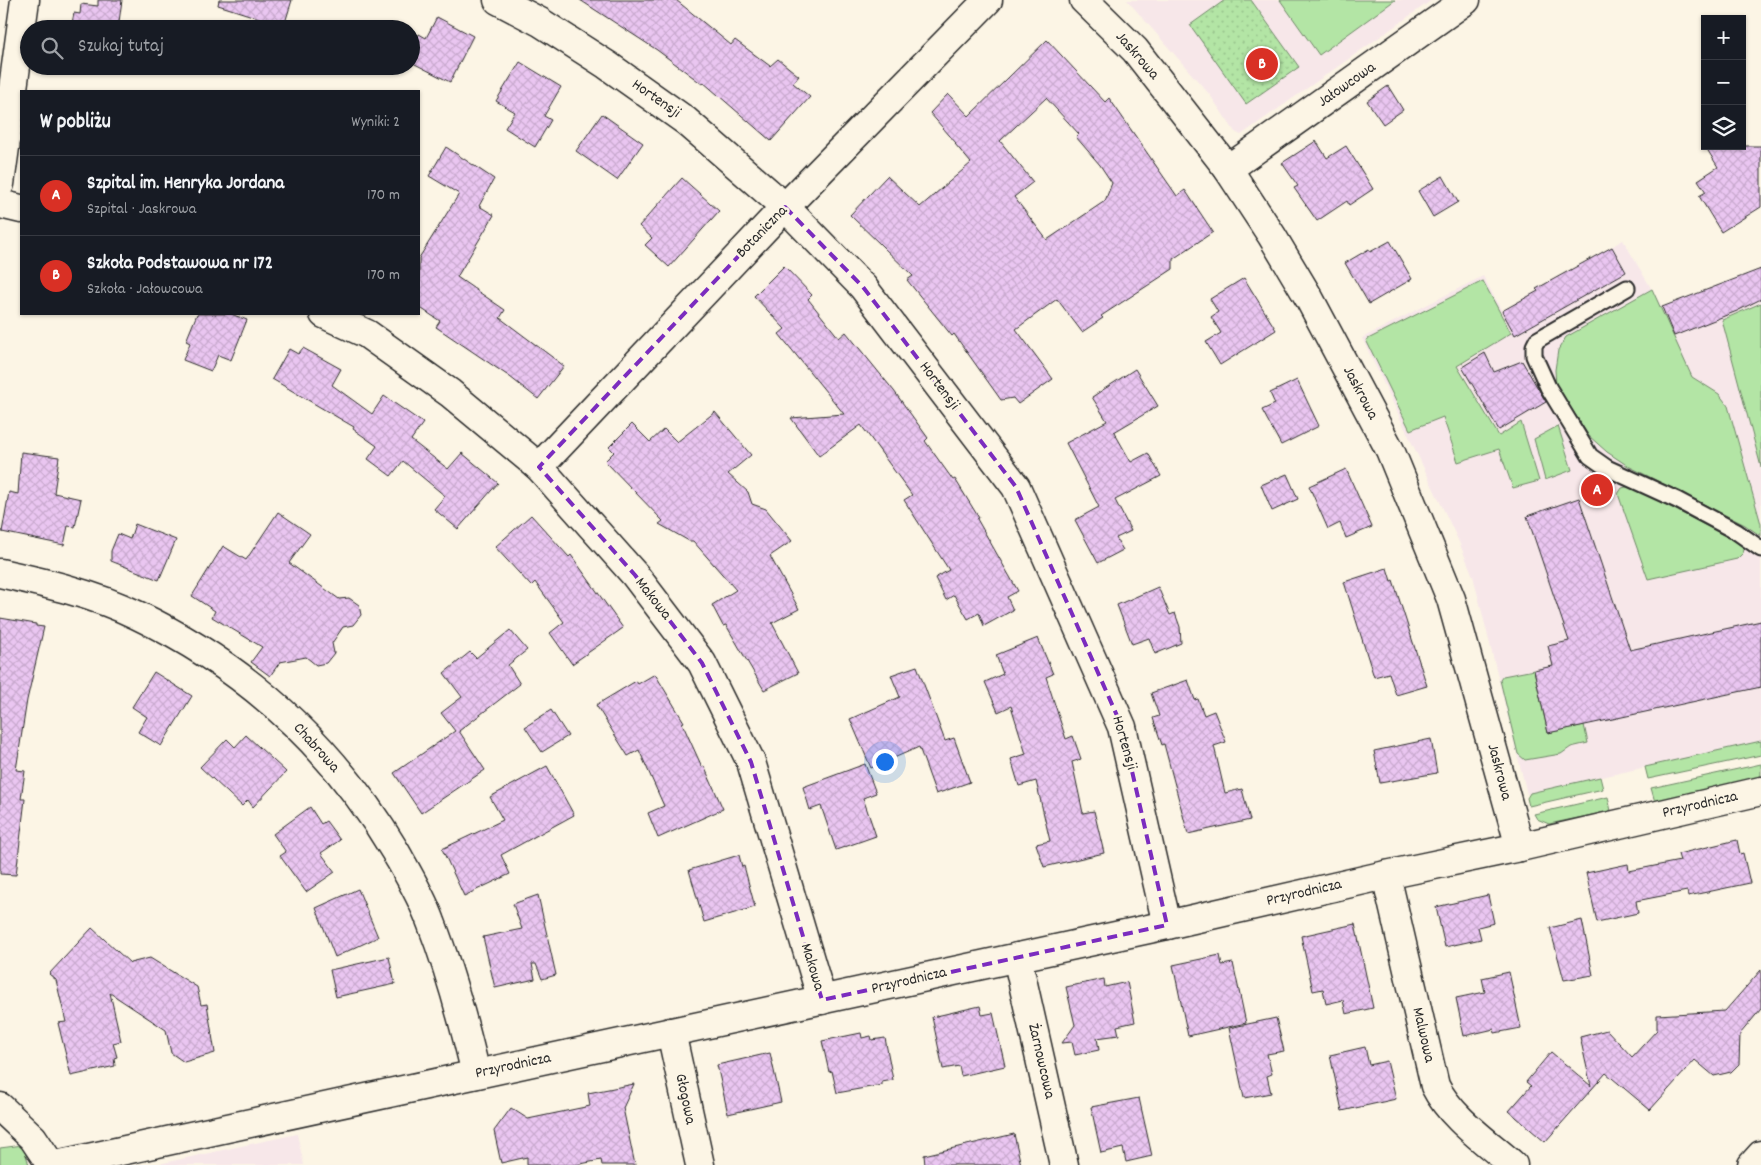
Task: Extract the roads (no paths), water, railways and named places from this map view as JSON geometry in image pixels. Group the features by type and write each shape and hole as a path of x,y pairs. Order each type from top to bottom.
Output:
{"street":[{"path":"22,20 25,0"},
{"name":"Hortensji","path":"498,0 540,22 686,121 785,207 863,286 1016,487 1122,727 1167,925"},
{"name":"Botaniczna","path":"539,467 785,207 988,0"},
{"name":"Jaskrowa","path":"1084,0 1135,50 1228,169 1272,236 1309,298 1390,450 1451,599 1520,846"},
{"name":"Jałowcowa","path":"1228,169 1466,0"},
{"path":"0,184 20,37"},
{"path":"0,204 20,209"},
{"name":"Makowa","path":"326,315 367,334 442,387 539,467 635,575 702,663 751,762 822,1000"},
{"name":"Chabrowa","path":"0,572 84,594 136,615 210,655 268,698 304,732 375,818 406,871 430,920 466,1034 476,1074"},
{"name":"Przyrodnicza","path":"56,1165 1167,925 1761,792"},
{"name":"Malwowa","path":"1386,875 1435,1086 1441,1098 1459,1118 1513,1165"},
{"name":"Żarnowcowa","path":"1017,957 1064,1165"},
{"name":"Głogowa","path":"671,1032 700,1165"},
{"path":"0,1107 33,1138 51,1165"},
{"path":"1752,1165 1761,1155"}],"lane":[{"path":"1627,288 1537,340 1534,346 1534,356 1548,387 1590,456 1606,468 1677,500 1737,532 1761,549"}],"place":[{"name":"Szkoła Podstawowa nr 172","path":"1262,64"},
{"name":"Szpital im. Henryka Jordana","path":"1597,490"}]}
